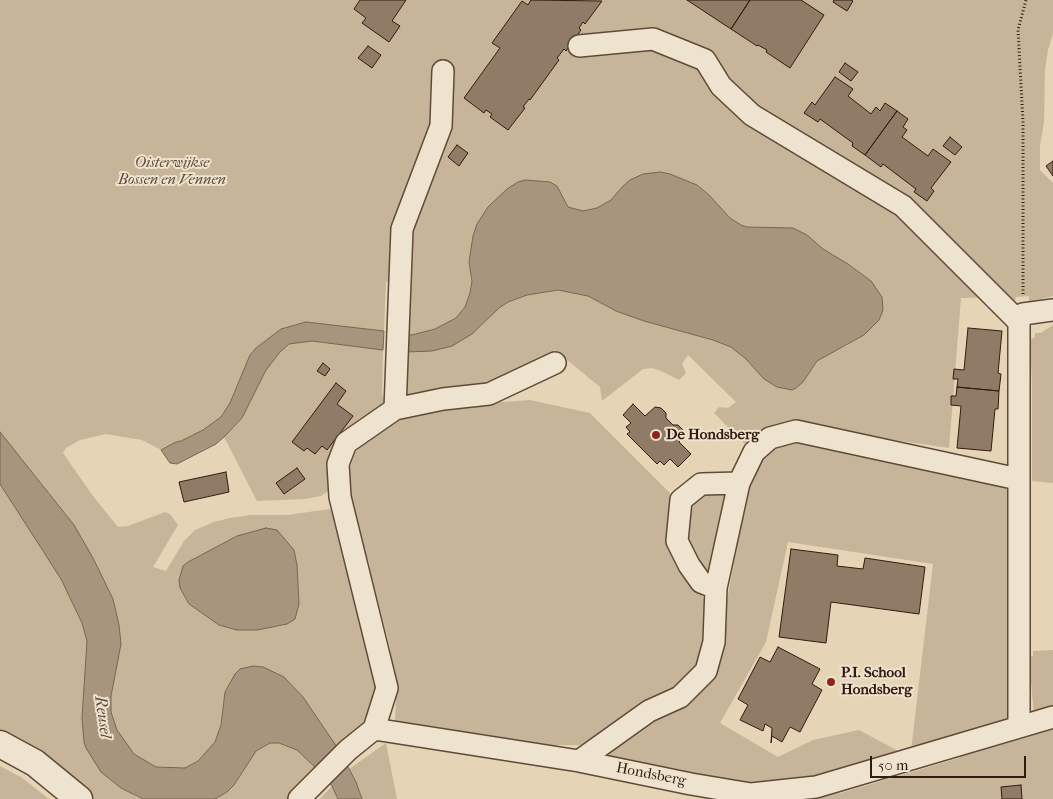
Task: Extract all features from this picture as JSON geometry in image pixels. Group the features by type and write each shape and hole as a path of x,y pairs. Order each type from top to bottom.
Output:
{"street":[{"path":"579,46 653,39 704,60 721,86 752,115 903,206 1021,318 1018,479 1019,726"},
{"path":"395,409 402,228 441,126 443,71"},
{"path":"1021,318 1053,310"},
{"path":"304,794 348,750 374,729 387,688 340,497 338,464 346,443 395,409 443,399 489,394 555,363"},
{"path":"579,761 649,711 680,697 706,671 714,642 716,588 739,482 754,452 770,438 796,432 1018,479"},
{"path":"716,588 701,582 689,565 678,541 681,500 701,484 739,482"},
{"name":"Hondsberg","path":"374,729 579,761 751,794 816,787 1053,717"},
{"path":"0,744 35,763 79,799"}],"path":[{"path":"1021,318 1023,122 1018,30 1026,0"}],"green space":[{"name":"Oisterwijkse Bossen en Vennen","path":"0,0 1053,0 1053,33 1045,70 1044,122 1040,146 1040,170 1053,183 1053,296 1029,302 1029,296 1016,297 1013,307 997,297 961,298 949,448 805,427 748,447 714,413 719,407 728,408 736,402 688,355 682,364 686,373 679,380 652,368 643,369 602,401 600,387 555,350 524,369 482,388 407,401 404,390 406,352 432,351 472,334 508,302 527,295 558,290 588,296 616,311 644,321 713,340 731,347 746,359 764,379 777,387 803,382 817,361 848,345 871,281 854,268 780,228 747,227 741,225 730,218 697,185 660,172 622,187 611,200 597,208 583,211 568,207 557,186 550,182 525,180 469,262 472,281 470,293 465,307 456,318 435,329 412,335 406,334 409,278 386,282 384,331 306,322 281,329 256,348 250,355 230,403 221,417 203,430 161,450 142,440 106,434 80,440 66,448 63,453 93,496 118,527 128,526 165,512 170,514 178,525 153,567 166,571 184,541 195,530 214,522 250,515 287,515 330,509 339,531 379,697 369,720 339,750 303,697 284,677 225,692 221,725 215,742 198,761 185,768 156,767 134,754 117,730 111,712 111,696 121,644 119,625 112,599 74,525 0,432","holes":["237,536 294,550 297,565 299,604 219,625 189,604 180,588 183,566"]},
{"path":"1053,325 1053,483 1032,481 1030,340 1035,337 1035,333 1041,333"},
{"path":"311,341 383,350 382,393 386,409 329,483 328,491 321,496 304,499 257,501 224,437 242,418 266,370 280,352 289,344"},
{"path":"530,400 590,413 674,497 669,506 670,534 691,582 704,599 708,614 704,660 669,695 587,745 541,745 399,727 395,721 396,701 390,647 370,565 364,551 350,497 350,468 355,453 368,437 408,416 445,406"},
{"path":"801,442 1012,485 1012,721 911,751 933,564 788,542 766,642 720,723 778,757 813,740 859,730 902,753 818,779 746,784 598,757 655,718 686,707 714,673 748,484 761,458 775,447"},
{"path":"0,484 61,579 82,623 87,641 82,718 86,748 136,797 143,799 91,799 0,735"},
{"path":"714,492 725,494 727,501 714,570 707,576 702,571 686,537 685,512 692,503"},
{"path":"1053,650 1053,799 807,799 841,793 959,758 967,740 1034,716 1029,657 1033,656 1033,651"},
{"path":"270,743 279,743 297,750 319,771 290,799 215,799 234,785 256,751"},
{"path":"386,743 397,799 362,799 349,769"},
{"path":"0,766 21,777 49,799 0,799"},
{"path":"332,786 338,799 320,799"}],"water":[{"path":"660,172 697,185 730,218 741,225 747,227 793,228 807,235 823,249 871,281 882,297 883,310 879,320 864,335 817,361 803,382 792,390 777,387 764,379 746,359 731,347 713,340 644,321 616,311 588,296 558,290 527,295 508,302 472,334 452,346 432,351 406,352 406,334 412,335 435,329 456,318 465,307 472,281 469,262 477,224 488,207 507,189 525,180 550,182 557,186 568,207 583,211 597,208 611,200 630,180 643,174"},
{"path":"306,322 384,331 383,350 312,341 289,344 266,370 242,418 224,437 216,444 177,464 170,463 161,450 203,430 221,417 230,403 250,355 256,348 281,329"},
{"name":"Reusel","path":"0,432 74,525 113,599 121,644 111,696 111,712 117,730 134,754 156,767 185,768 198,761 215,742 221,725 225,692 235,674 240,669 253,666 263,667 284,677 303,697 339,750 356,782 362,799 338,799 332,786 297,750 279,743 270,743 256,751 234,785 215,799 143,799 121,788 101,772 84,742 82,718 87,641 82,623 61,579 0,484"},
{"path":"266,528 277,530 294,550 297,565 299,604 295,619 287,624 257,630 237,630 219,625 189,604 180,588 179,580 183,566 237,536"}],"building":[{"path":"360,0 406,0 392,21 400,26 389,42 362,23 366,18 354,9"},
{"path":"531,0 602,1 585,24 583,22 579,28 581,30 566,51 564,49 557,58 559,60 508,130 490,117 492,114 486,110 484,113 464,98 500,48 492,43 522,1 528,5"},
{"path":"687,0 750,0 731,29"},
{"path":"750,0 801,0 824,15 790,68 766,52 767,50 757,46 731,29"},
{"path":"834,0 853,1 847,11 833,2"},
{"path":"368,46 381,55 372,68 358,58"},
{"path":"845,63 858,72 851,81 839,72"},
{"path":"835,77 853,89 848,96 871,114 876,107 880,111 885,103 897,111 865,155 852,146 853,143 820,119 818,122 804,113 812,102 815,105"},
{"path":"897,111 908,119 903,127 907,130 902,137 928,156 933,149 951,162 931,188 934,191 927,201 914,192 916,189 883,164 881,167 865,155"},
{"path":"950,137 962,147 955,155 943,146"},
{"path":"457,145 468,153 459,166 448,157"},
{"path":"1053,161 1053,176 1046,166"},
{"path":"968,328 1002,331 998,373 1001,374 999,391 957,387 958,379 953,379 954,369 964,370"},
{"path":"323,363 330,369 325,376 317,371"},
{"path":"336,383 346,391 337,404 353,416 327,450 322,446 315,454 307,448 304,451 292,442"},
{"path":"957,387 999,391 998,409 995,409 991,451 957,448 961,406 951,405 951,396 956,396"},
{"name":"De Hondsberg","path":"633,404 645,416 655,407 661,408 666,413 666,418 673,425 678,425 683,430 685,436 679,442 691,454 678,467 670,459 664,465 660,461 657,464 627,434 630,432 626,427 631,423 623,415"},
{"path":"297,468 305,479 284,494 276,483"},
{"path":"226,472 229,492 184,502 179,482"},
{"path":"791,549 838,555 837,566 863,569 865,558 925,567 919,614 831,602 826,643 779,637"},
{"path":"778,647 820,669 812,684 822,690 800,732 790,727 782,742 772,736 771,743 772,728 765,724 763,731 740,720 748,705 738,699 760,657 770,662"},
{"path":"1021,785 1022,799 1002,799 1001,787"}],"place":[{"name":"De Hondsberg","path":"656,435"},
{"name":"P.I. School Hondsberg","path":"831,682"}]}
